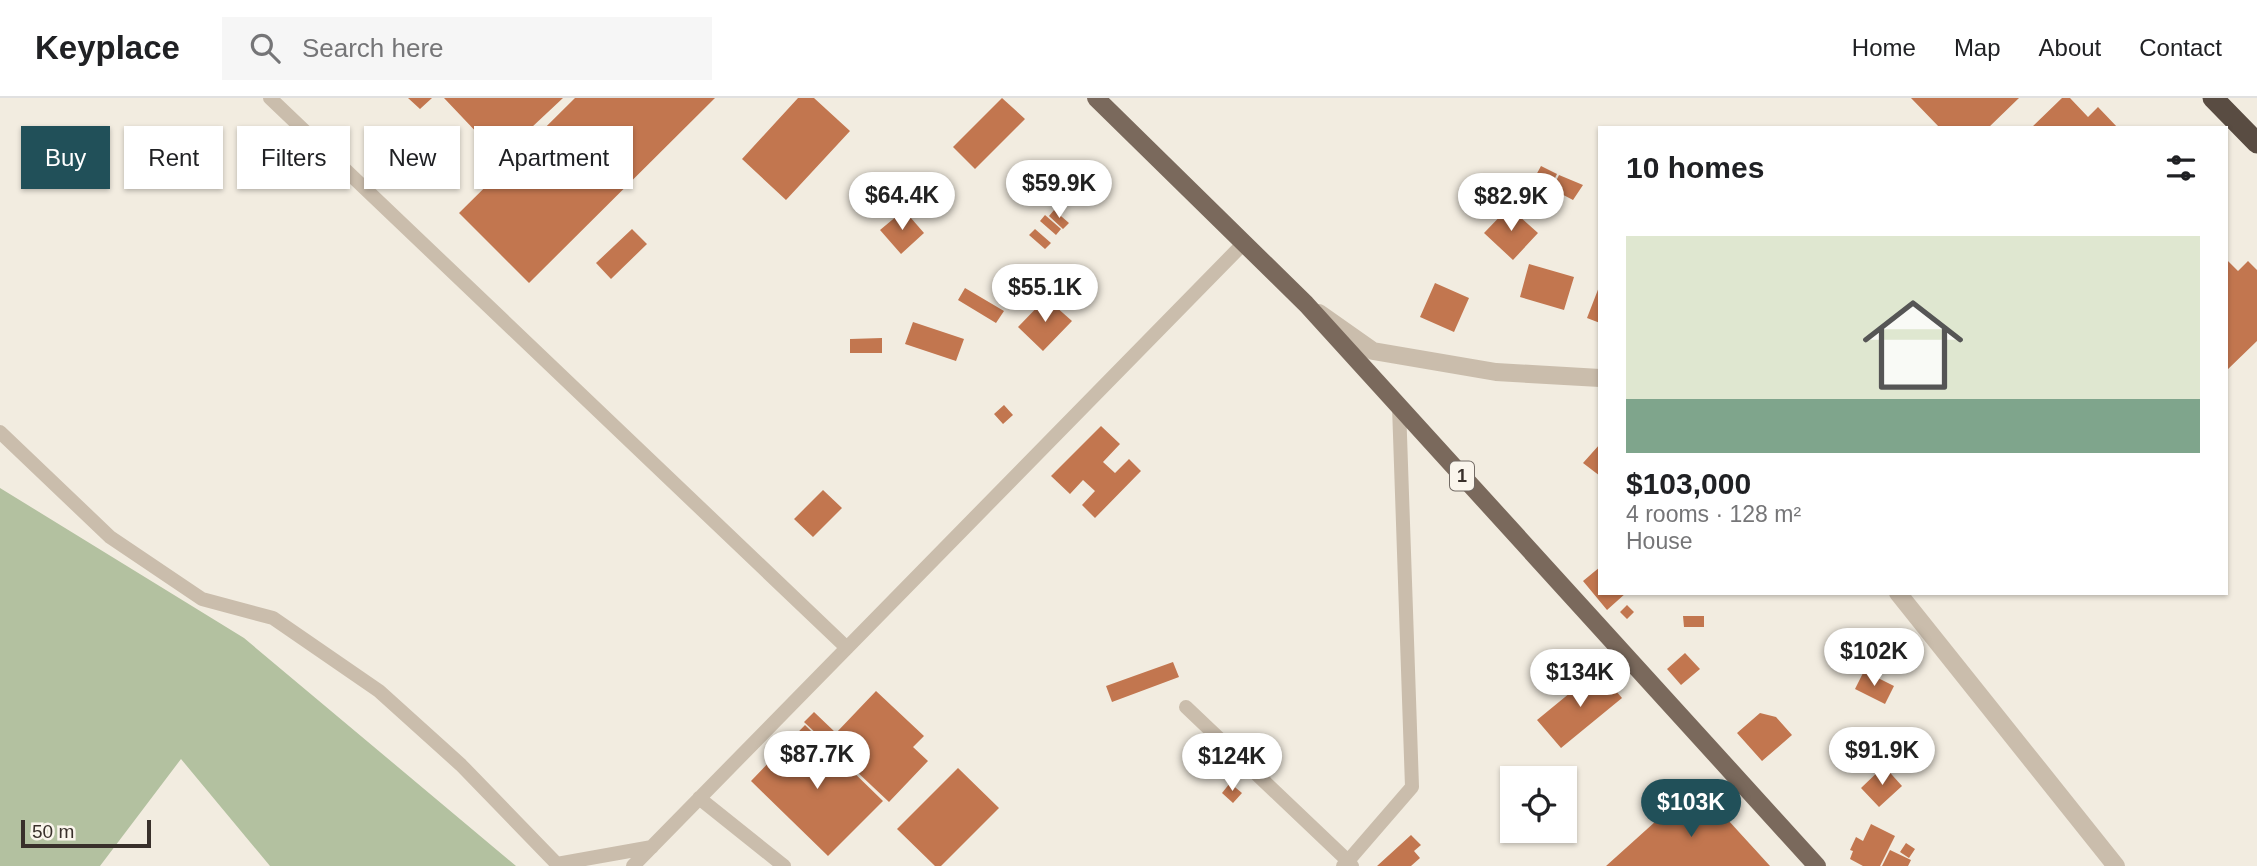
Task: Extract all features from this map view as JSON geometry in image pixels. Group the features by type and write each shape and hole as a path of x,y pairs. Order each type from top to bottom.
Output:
{"highway":[{"path":"2213,98 2257,143"}],"main road":[{"name":"1","path":"1096,98 1306,304 1817,866"}],"street":[{"path":"270,98 847,648"},
{"path":"633,866 1244,243"},
{"path":"1306,304 1373,351 1496,372 1598,378"},
{"path":"1186,707 1348,864 1412,787 1399,406"},
{"path":"0,432 110,537 202,599 273,618 379,691 461,765 557,864 652,847"},
{"path":"1900,595 2116,866"},
{"path":"699,798 784,866"}],"green space":[{"path":"0,488 244,638 516,866 270,866 181,759 100,866 0,866"}],"building":[{"path":"408,98 432,98 420,109"},
{"path":"444,98 563,98 533,126 474,126 474,130"},
{"path":"575,98 715,98 633,180 633,126 547,126"},
{"path":"798,98 814,98 850,131 786,200 742,159"},
{"path":"1002,98 1025,119 975,169 953,147"},
{"path":"1911,98 2019,98 1990,126 1938,126"},
{"path":"2062,98 2070,98 2088,117 2098,107 2116,126 2033,126"},
{"path":"1541,166 1557,174 1545,198 1525,187"},
{"path":"1559,175 1583,185 1573,200 1552,189"},
{"path":"483,189 624,189 529,283 459,213"},
{"path":"1509,207 1538,233 1513,260 1484,233"},
{"path":"904,210 924,233 901,254 880,230"},
{"path":"1054,210 1069,223 1063,229 1049,216"},
{"path":"1045,215 1061,229 1056,235 1040,221"},
{"path":"632,229 647,244 611,279 596,263"},
{"path":"1035,229 1051,243 1045,249 1029,235"},
{"path":"2228,261 2238,271 2248,261 2257,270 2257,341 2228,369"},
{"path":"1529,264 1574,277 1564,310 1520,297"},
{"path":"1435,283 1469,298 1454,332 1420,317"},
{"path":"965,288 1004,311 996,323 958,300"},
{"path":"1598,290 1598,322 1587,318"},
{"path":"1046,298 1072,321 1043,351 1018,327"},
{"path":"913,322 964,339 956,361 905,344"},
{"path":"882,338 882,353 850,353 850,339"},
{"path":"1004,405 1013,415 1003,424 994,414"},
{"path":"1101,426 1120,444 1103,462 1115,473 1129,459 1141,471 1095,518 1082,505 1095,491 1083,480 1070,494 1051,476"},
{"path":"1598,446 1598,474 1583,463"},
{"path":"823,490 842,508 813,537 794,519"},
{"path":"1598,569 1598,595 1624,595 1607,610 1583,581"},
{"path":"1627,605 1634,612 1627,619 1620,612"},
{"path":"1683,616 1704,616 1704,627 1684,627"},
{"path":"1685,653 1700,669 1681,685 1667,669"},
{"path":"1173,662 1179,677 1112,702 1106,686"},
{"path":"1598,670 1622,698 1561,748 1537,720"},
{"path":"1864,671 1894,686 1885,704 1855,689"},
{"path":"876,691 924,736 913,747 928,761 889,802 804,722 814,712 836,733"},
{"path":"1760,713 1776,717 1792,735 1762,761 1737,733"},
{"path":"805,725 883,801 828,856 751,781"},
{"path":"1884,766 1902,786 1879,807 1861,788"},
{"path":"958,768 999,808 941,866 935,866 897,829"},
{"path":"1230,783 1242,793 1233,803 1222,793"},
{"path":"1696,785 1770,866 1606,866"},
{"path":"1871,824 1895,836 1880,866 1863,866 1850,859 1853,851 1850,850 1856,837 1863,841"},
{"path":"1411,835 1421,845 1414,851 1420,858 1411,866 1377,866"},
{"path":"1906,843 1915,849 1909,858 1900,852"},
{"path":"1890,850 1911,860 1908,866 1882,866"}]}
